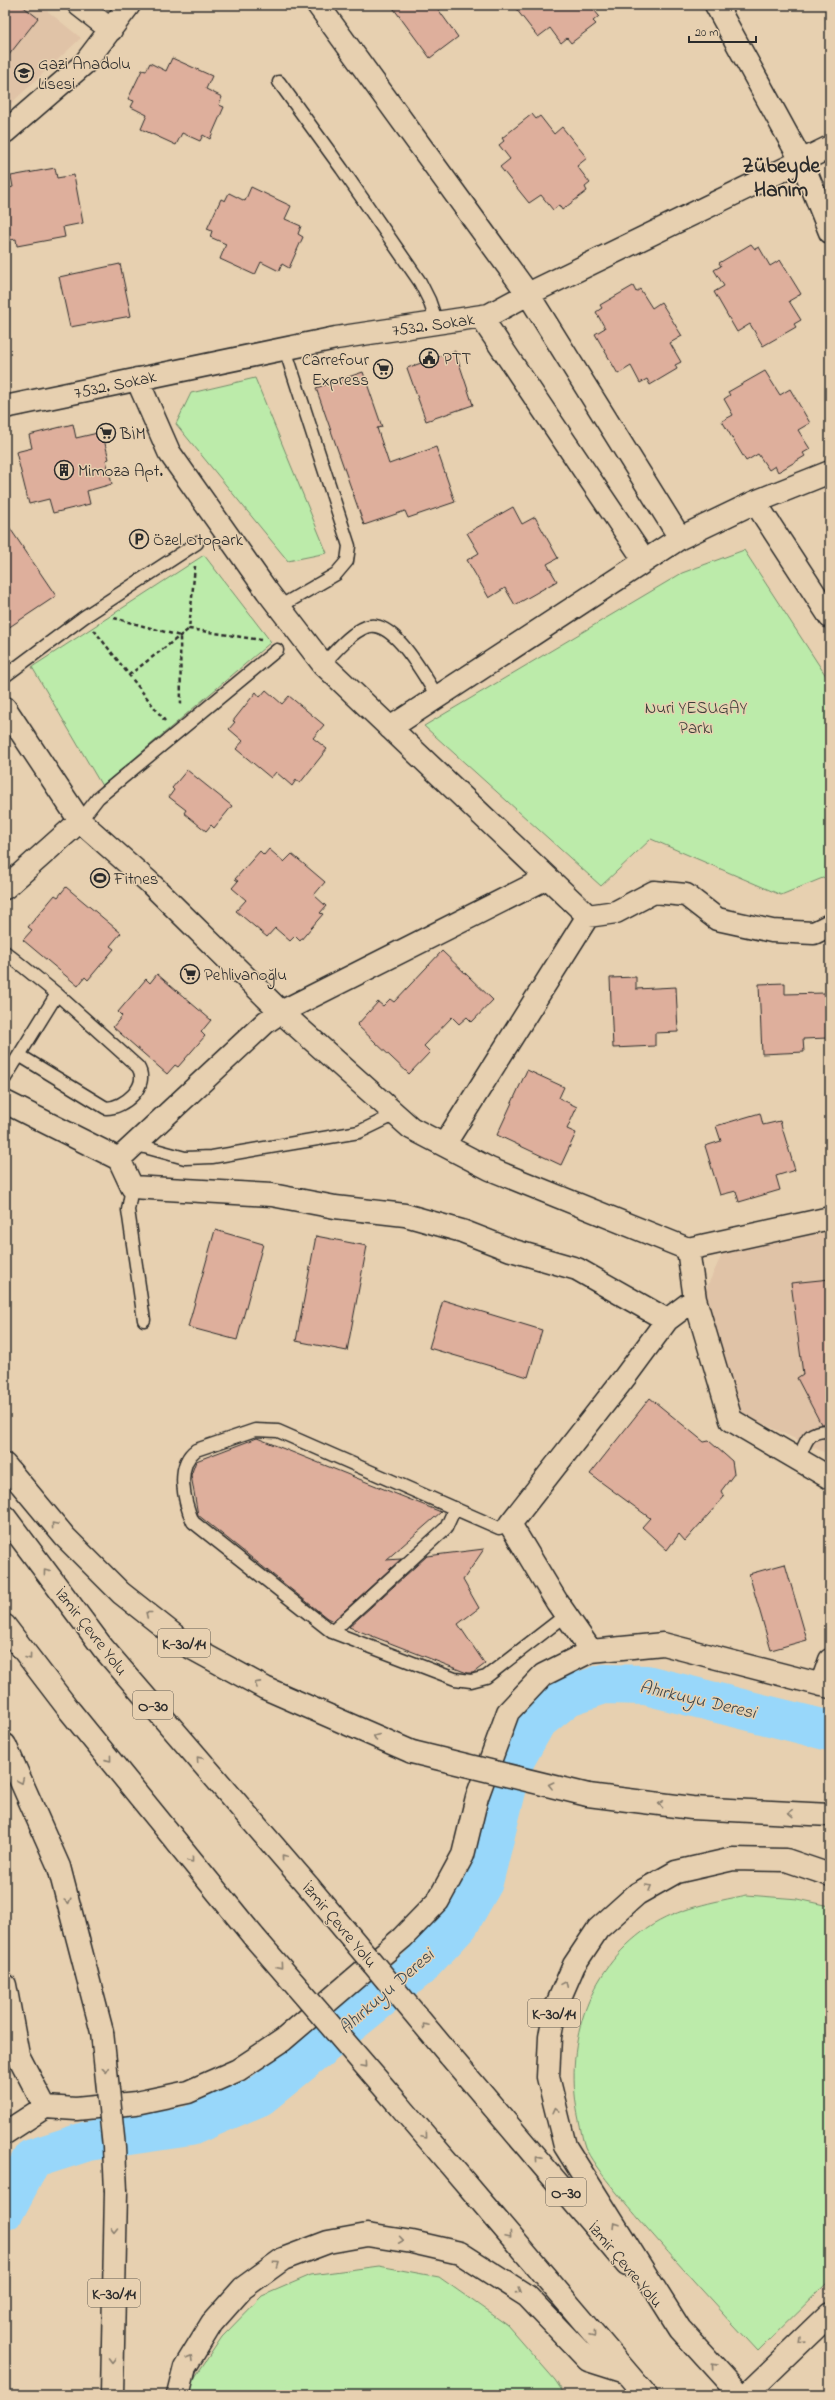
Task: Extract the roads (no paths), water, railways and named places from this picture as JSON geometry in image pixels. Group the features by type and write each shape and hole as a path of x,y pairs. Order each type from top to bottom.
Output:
{"main road":[{"path":"79,5 111,30"},
{"path":"5,132 84,63 129,5"},
{"path":"318,5 528,294 680,538"},
{"path":"716,5 802,162 830,232"},
{"name":"7532. Sokak","path":"5,407 336,338 489,315 528,294 802,162 830,147"},
{"path":"489,315 487,326 645,561"},
{"path":"137,380 169,452 279,607 323,664 588,916"},
{"path":"390,728 680,538 755,502 830,472"},
{"path":"755,502 830,617"},
{"path":"5,708 80,821 154,887 281,1012 411,1128 490,1169 688,1250 830,1218"},
{"path":"5,888 80,821"},
{"path":"119,1159 266,1022 281,1012 547,878"},
{"path":"444,1145 588,916 616,912 654,892 686,895 718,919 772,931 814,933 830,925"},
{"path":"5,1102 119,1159 132,1187 272,1195 335,1207 405,1215 462,1231 511,1250 577,1269 667,1320"},
{"path":"688,1250 695,1299 731,1420 798,1461 830,1478"},
{"path":"591,1651 566,1615 510,1524 625,1377 667,1320 695,1299"},
{"name":"K-30/14","path":"5,1465 65,1537 121,1593 188,1646 265,1688 412,1752 588,1795 692,1808 830,1815"},
{"name":"İzmir Çevre Yolu","path":"5,1517 103,1648 310,1887 680,2329"},
{"path":"5,1626 70,1712 254,1936 646,2395"},
{"path":"5,2133 45,2107 76,2109 136,2102 188,2092 238,2070 288,2035 402,1938 438,1901 463,1855 477,1797 508,1712 543,1674 591,1651 663,1644 825,1686 830,1660"},
{"name":"K-30/14","path":"5,1745 59,1867 102,2032 114,2147 116,2191 112,2395"},
{"name":"K-30/14","path":"680,2329 565,2146 548,2077 550,2037 555,2008 574,1965 598,1930 637,1894 676,1872 733,1859 786,1860 830,1875"},
{"path":"5,1985 18,2055 45,2107"},
{"path":"178,2395 185,2367 212,2322 242,2288 283,2259 328,2242 367,2235 412,2242 460,2253 527,2296 588,2360 626,2372"},
{"path":"746,2395 830,2314"},
{"path":"680,2329 740,2395"}],"lane":[{"path":"279,82 342,169 420,282 429,300 437,323"},
{"path":"279,607 336,574 347,561 349,546 284,349"},
{"path":"5,676 88,615 197,543"},
{"path":"323,664 361,630 378,626 391,632 437,696"},
{"path":"80,821 98,798 277,650"},
{"path":"5,952 57,994 138,1067 142,1074 141,1085 124,1103 113,1108 106,1108 19,1055"},
{"path":"7,1072 57,994"},
{"path":"134,1144 185,1158 212,1157 360,1132 396,1114"},
{"path":"132,1187 128,1210 144,1320"},
{"path":"510,1524 499,1528 278,1432 255,1430 191,1454 184,1465 187,1507 193,1522 332,1632 455,1679 471,1681 486,1677 566,1615"},
{"path":"798,1461 809,1436 817,1431 830,1431"},
{"path":"332,1632 446,1528 455,1508"}],"waterway":[{"name":"Ahırkuyu Deresi","path":"5,2210 32,2159 88,2141 190,2126 260,2096 418,1968 459,1924 483,1882 513,1763 536,1722 568,1696 604,1684 646,1685 830,1731"}],"place":[{"name":"Gazi Anadolu Lisesi","path":"24,73"},
{"name":"PTT","path":"429,358"},
{"name":"Carrefour Express","path":"383,369"},
{"name":"BİM","path":"106,433"},
{"name":"Mimoza Apt.","path":"64,470"},
{"name":"Özel Otopark","path":"139,539"},
{"name":"Fitnes","path":"100,878"},
{"name":"Pehlivanoğlu","path":"190,974"}],"district":[{"name":"Zübeyde Hanım","path":"781,177"}],"park label":[{"name":"Nuri YESUGAY Parkı","path":"696,717"}]}
